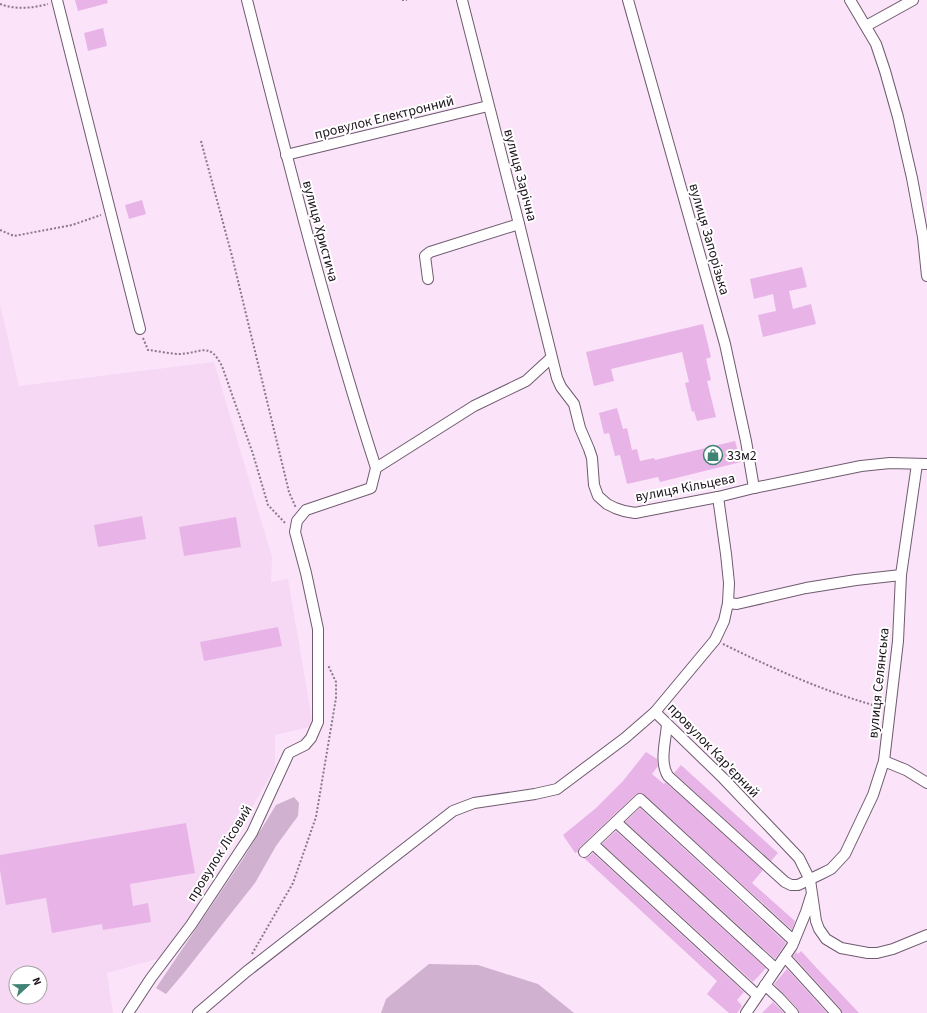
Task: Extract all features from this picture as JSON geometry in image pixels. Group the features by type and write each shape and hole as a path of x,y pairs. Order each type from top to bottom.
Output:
{"street":[{"name":"вулиця Христича","path":"247,0 286,155 349,385 376,468"},
{"name":"вулиця Зарічна","path":"462,0 519,224 551,358"},
{"name":"вулиця Запорізька","path":"628,0 725,344 746,441 754,488"},
{"path":"850,0 876,44 886,71 898,117 923,237 927,276"},
{"path":"866,26 913,0"},
{"path":"57,1 140,329"},
{"name":"провулок Електронний","path":"286,155 488,106"},
{"path":"428,279 425,256 430,252 519,224"},
{"name":"вулиця Кільцева","path":"551,358 561,387 574,404 580,428 592,458 594,485 598,496 606,504 615,508 635,512 718,497 861,466 890,463 924,464"},
{"path":"299,516 306,510 316,506 371,488 376,468 474,406 526,381 551,358"},
{"name":"вулиця Селянська","path":"667,724 663,762 664,770 668,776 785,882 791,885 798,885 810,880 830,868 845,854 873,795 884,761 898,641 901,575 924,464"},
{"name":"провулок Кар'єрний","path":"718,497 729,583 728,603 724,621 715,640 655,712 723,778 799,858 810,880 816,922 826,939 841,948 868,953 878,953 893,949 927,935"},
{"name":"провулок Лісовий","path":"128,1013 151,978 191,925 252,833 289,754 305,745 313,735 318,722 318,628 306,572 295,532 295,526 299,516"},
{"path":"728,603 737,604 806,588 901,575"},
{"path":"198,1013 246,972 453,811 474,803 535,794 557,789 625,738 655,712"},
{"path":"884,761 906,770 927,783"},
{"path":"584,852 640,799 794,941"},
{"path":"616,822 776,969"},
{"path":"593,844 757,995"},
{"path":"746,1013 794,941 806,912 812,892"},
{"path":"784,957 836,1013"},
{"path":"765,985 794,1013"}],"path":[{"path":"402,0 407,0"},
{"path":"0,4 19,8 40,6 57,1"},
{"path":"201,140 232,256 289,492 299,516"},
{"path":"0,230 14,236 72,225 110,212"},
{"path":"140,329 148,350 179,354 206,350 217,356 222,366 253,454 268,505 295,532"},
{"path":"715,640 768,666 816,686 859,701 889,709"},
{"path":"246,972 254,951 293,883 316,817 336,698 336,682 330,668 318,651"}],"shaded area":[{"path":"0,304 19,386 214,362 272,557 271,582 288,579 313,726 275,735 275,767 187,922 160,958 107,973 113,1013 0,1013"},
{"path":"294,797 299,803 298,816 276,846 255,883 166,994 156,988 243,859 276,805"},
{"path":"429,964 478,965 538,984 574,1013 381,1013 386,999"}],"building":[{"path":"75,0 107,0 108,3 78,11"},
{"path":"103,28 107,46 88,51 84,33"},
{"path":"142,200 146,214 129,219 125,205"},
{"path":"802,267 807,287 789,291 793,309 811,304 816,324 763,337 758,315 776,311 773,294 754,299 750,279"},
{"path":"703,324 711,357 706,359 711,380 707,381 716,417 697,421 694,411 692,412 685,383 689,382 682,352 611,369 614,381 594,386 586,352"},
{"path":"617,408 623,429 627,428 632,450 637,449 640,461 654,458 655,460 735,441 741,462 660,482 658,477 627,484 620,455 615,456 609,433 604,434 599,413"},
{"path":"142,516 146,539 98,547 94,525"},
{"path":"236,517 241,547 184,556 179,527"},
{"path":"278,627 282,646 204,661 200,642"},
{"path":"646,752 657,759 658,766 652,774 664,784 665,782 763,870 752,883 795,921 792,930 642,793 636,794 580,847 578,853 575,853 563,835 596,808 623,781"},
{"path":"681,765 778,853 771,861 674,773"},
{"path":"640,808 786,943 775,959 625,822"},
{"path":"186,823 195,873 130,884 133,906 148,903 151,922 103,930 102,924 52,933 46,898 6,905 0,870 0,855"},
{"path":"616,831 766,968 753,982 602,844"},
{"path":"593,853 744,992 737,1000 742,1006 737,1013 729,1013 707,994 717,981 584,858"},
{"path":"801,951 859,1013 842,1013 841,1009 793,956 796,952 798,954"},
{"path":"787,969 827,1013 799,1013 798,1009 774,984"},
{"path":"773,1002 784,1013 762,1013"}],"place":[{"name":"33м2","path":"713,455"}]}
